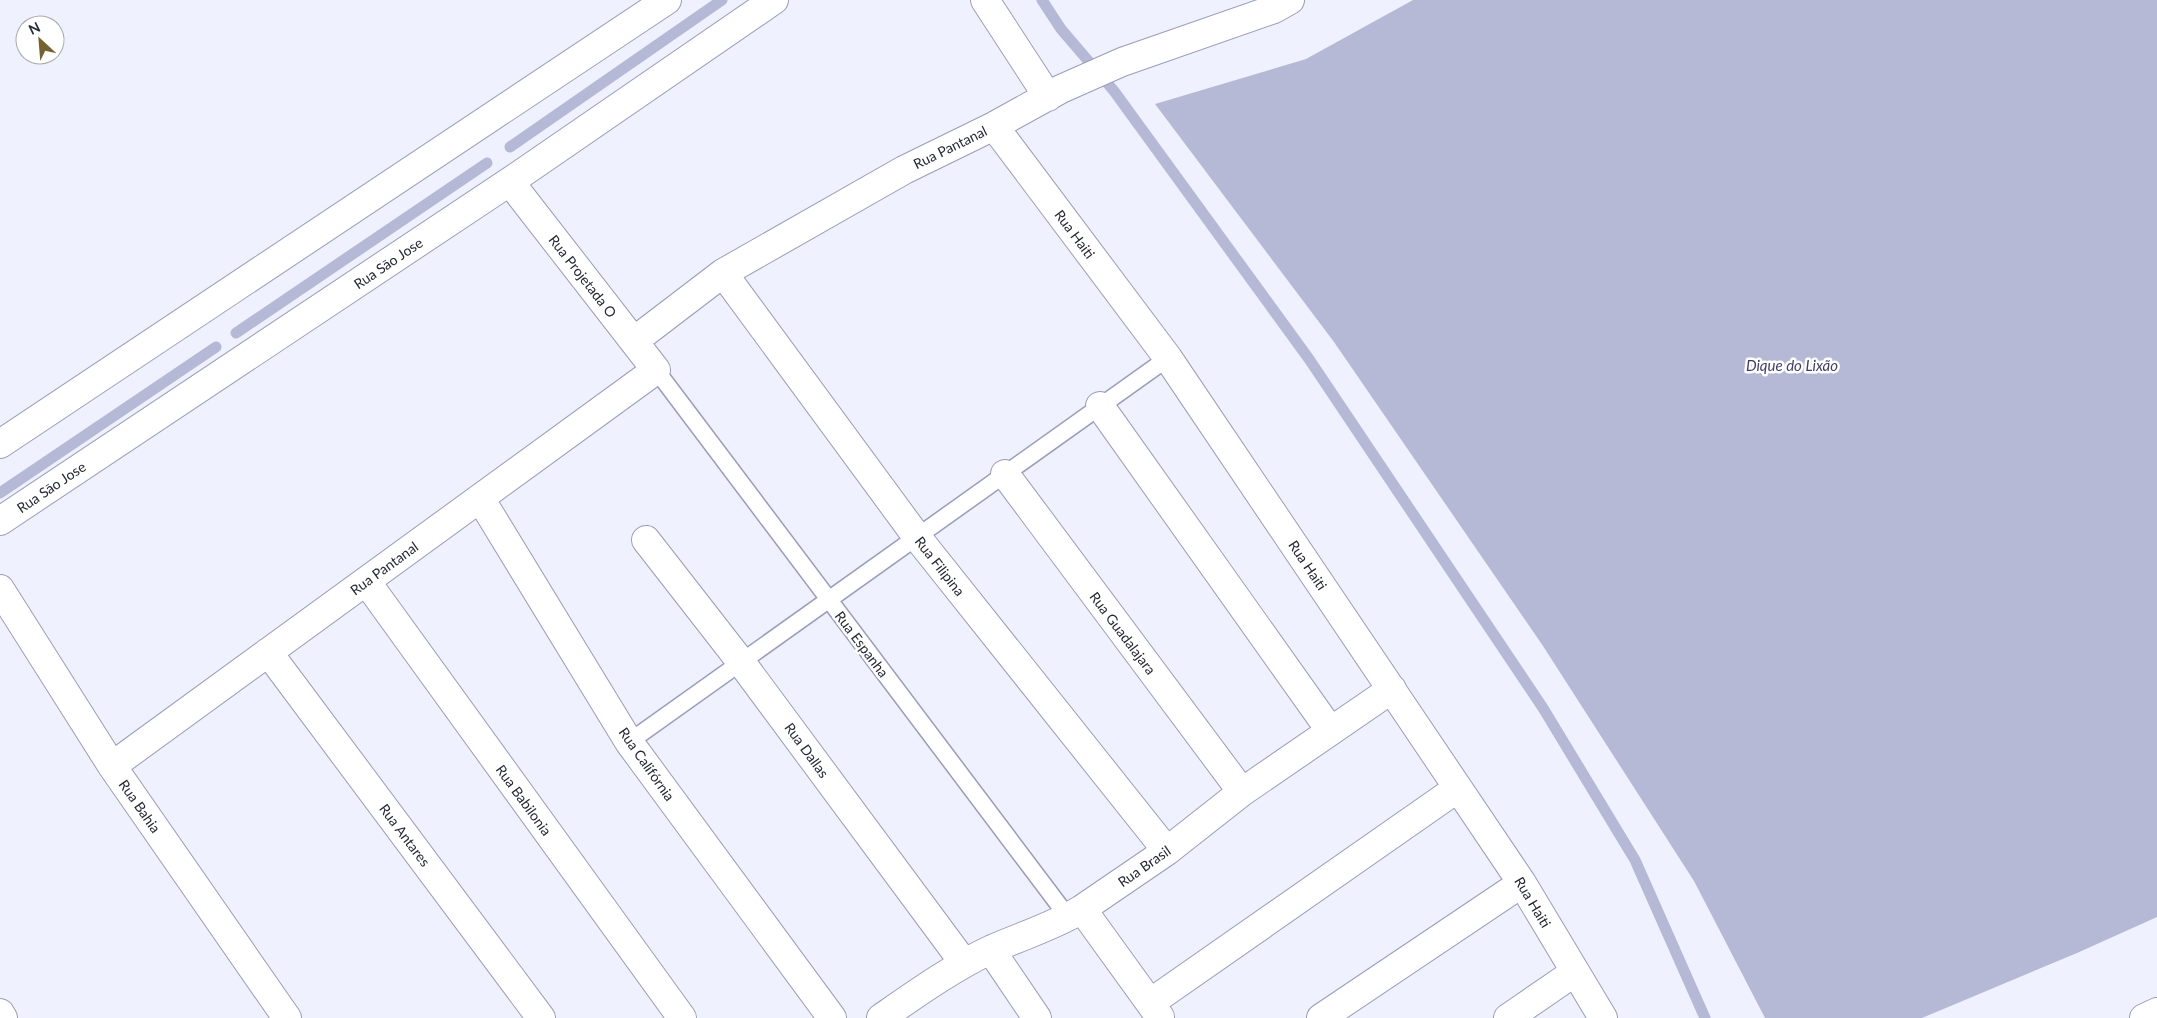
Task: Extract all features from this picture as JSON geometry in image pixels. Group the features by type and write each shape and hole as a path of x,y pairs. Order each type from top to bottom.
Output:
{"main road":[{"path":"0,444 666,0"},
{"name":"Rua Sāo Jose","path":"0,521 510,182 774,0"},
{"path":"985,0 1054,93"},
{"name":"Rua Pantanal","path":"634,341 723,274 904,170 994,126 1054,93 1122,62 1274,9 1290,0"},
{"name":"Rua Haiti","path":"994,126 1168,358 1522,883 1603,1018"},
{"name":"Rua Projetada O","path":"510,182 656,370"},
{"name":"Rua Filipina","path":"723,274 916,537 1166,851"},
{"name":"Rua Pantanal","path":"112,766 656,370"},
{"path":"1100,406 1330,730"},
{"name":"Rua Guadalajara","path":"1005,474 1242,792"},
{"name":"Rua Califórnia","path":"480,498 629,742 832,1018"},
{"name":"Rua Dallas","path":"646,540 741,662 964,963"},
{"name":"Rua Babilonia","path":"366,581 682,1018"},
{"name":"Rua Bahia","path":"0,589 112,766 287,1018"},
{"name":"Rua Antares","path":"268,652 541,1018"},
{"name":"Rua Brasil","path":"882,1018 943,975 964,963 1075,913 1166,851 1242,792 1392,689"},
{"path":"1075,913 1155,1010 1458,788"},
{"path":"1321,1018 1522,883"},
{"path":"991,950 1037,1018"},
{"path":"1508,1018 1575,972"},
{"path":"2144,1018 2157,1012"},
{"path":"0,1013 3,1018"}],"lane":[{"path":"629,742 1168,358"},
{"name":"Rua Espanha","path":"656,370 828,600 1075,913"}],"water":[{"name":"Dique do Lixão","path":"1413,0 2157,0 2157,917 1922,1018 1765,1018 1694,881 1543,646 1334,342 1155,104 1306,59"}],"waterway":[{"path":"510,147 722,0"},
{"path":"1042,0 1061,29 1114,91 1309,359 1543,708 1635,860 1705,1018"},
{"path":"236,333 487,163"},
{"path":"0,493 216,347"}]}
